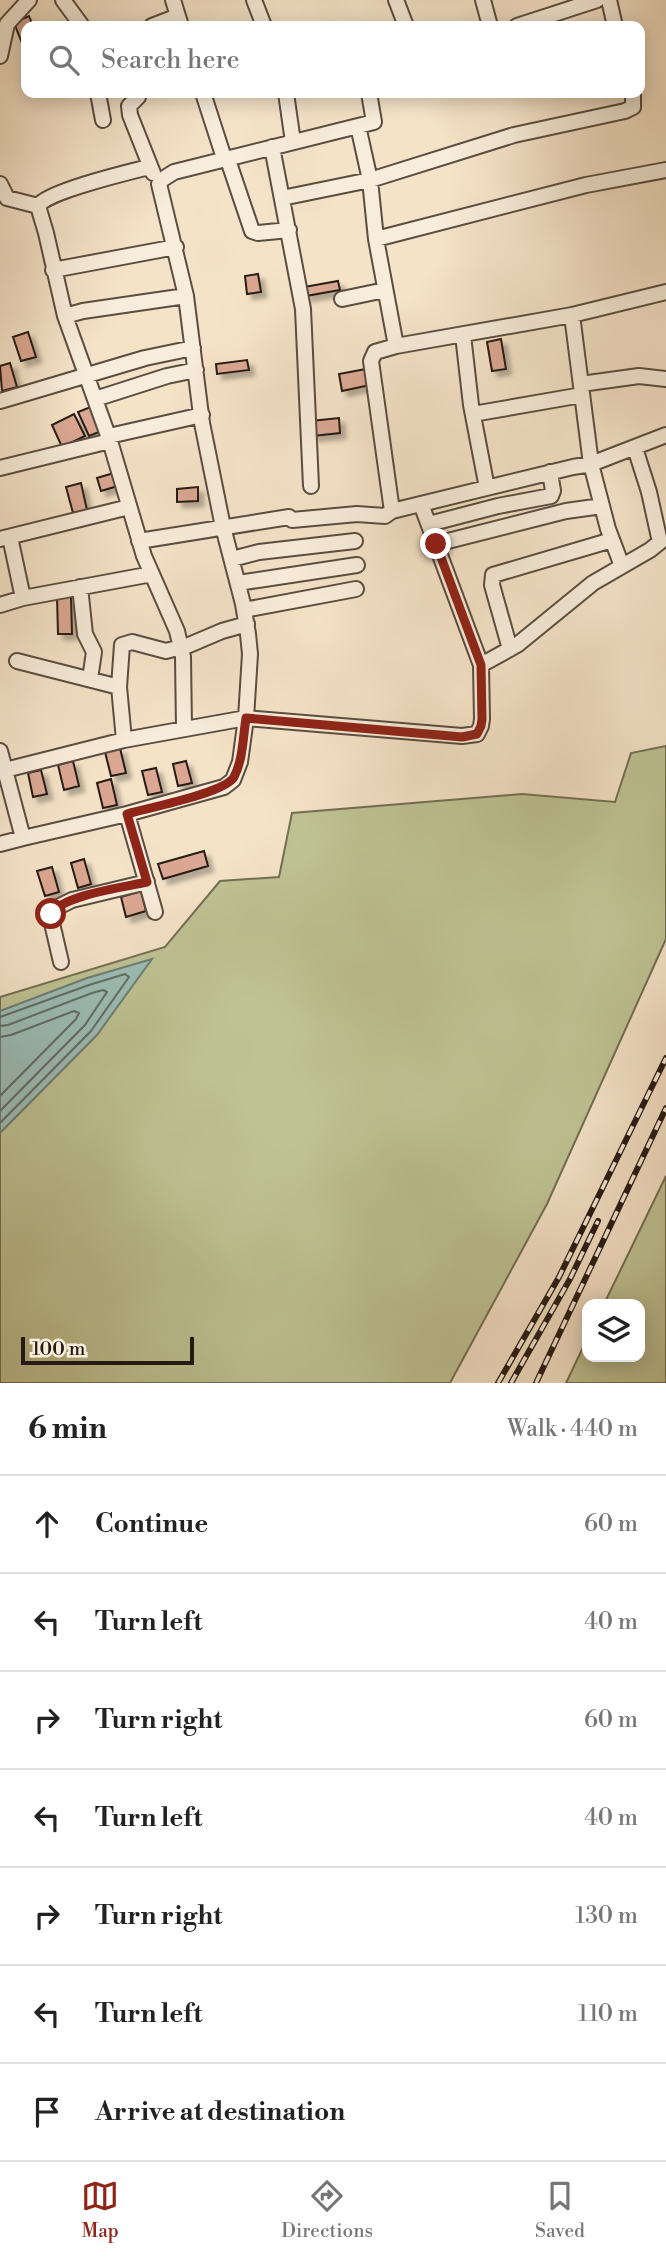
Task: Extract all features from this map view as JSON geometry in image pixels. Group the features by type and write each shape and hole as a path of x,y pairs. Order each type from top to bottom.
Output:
{"street":[{"path":"0,55 7,24 29,0"},
{"path":"63,0 78,21"},
{"path":"173,0 179,21"},
{"path":"254,0 262,21"},
{"path":"396,0 404,21"},
{"path":"483,0 489,21"},
{"path":"532,21 597,0"},
{"path":"609,0 614,21"},
{"path":"99,98 103,120"},
{"path":"0,844 216,790 233,780 240,762 250,654 245,617 223,527 202,415 186,296 176,247 163,205 160,183 149,167 129,109 136,98"},
{"path":"205,98 251,231 258,233 289,230"},
{"path":"287,98 293,142"},
{"path":"160,183 174,172 374,122 370,98"},
{"path":"282,198 370,180 514,135 625,111 633,107 633,98"},
{"path":"358,126 370,180 376,239 396,346"},
{"path":"272,147 303,309 310,486"},
{"path":"38,206 50,197 149,167"},
{"path":"376,239 586,185 666,170"},
{"path":"0,184 8,198 38,206"},
{"path":"38,206 47,233 65,316 110,439 139,541 168,607 181,648 184,728"},
{"path":"53,270 176,247"},
{"path":"342,299 385,290"},
{"path":"392,511 371,366 375,352 572,315 666,292"},
{"path":"65,316 186,296"},
{"path":"572,315 591,464 622,566"},
{"path":"463,335 486,488"},
{"path":"0,401 145,358 193,348"},
{"path":"95,399 196,370"},
{"path":"473,414 639,376 666,379"},
{"path":"0,468 202,415"},
{"path":"139,541 289,517 292,520 357,514 385,516 392,511 591,464 666,435"},
{"path":"481,665 510,649 593,583 650,550 660,541 635,448"},
{"path":"429,524 498,506 551,496 553,491 550,472"},
{"path":"5,770 124,740 246,718 462,737 477,734 481,726 483,692 481,665 421,504"},
{"path":"436,544 566,511 602,506"},
{"path":"23,598 5,538 129,507"},
{"path":"510,649 492,585 493,575 612,540"},
{"path":"232,559 273,550 355,541"},
{"path":"238,583 357,565"},
{"path":"0,605 23,598 152,574"},
{"path":"80,587 85,634 94,652 90,679"},
{"path":"124,740 119,687 120,654 125,643 132,642 158,650 181,648 222,631 245,617 356,589"},
{"path":"16,661 119,687"},
{"path":"0,751 23,838"},
{"path":"127,814 156,912"},
{"path":"61,962 51,919 54,909 72,900 147,882"}],"green space":[{"path":"666,746 666,939 547,1204 450,1383 0,1383 0,997 165,947 220,881 279,877 292,813 522,794 615,802 631,753"},
{"path":"666,1176 666,1383 566,1383 582,1349 582,1362 645,1362 645,1299 606,1299"}],"water":[{"path":"152,959 97,1035 0,1133 0,1011 87,978"}],"building":[{"path":"29,16 31,21 21,21 21,40 14,23"},
{"path":"258,274 261,292 247,294 245,276"},
{"path":"338,281 340,290 306,296 304,287"},
{"path":"28,332 36,357 21,361 13,337"},
{"path":"501,339 506,369 492,371 487,342"},
{"path":"247,360 249,370 217,374 216,364"},
{"path":"10,363 17,387 2,391 0,366"},
{"path":"366,369 370,385 342,391 339,374"},
{"path":"93,406 104,430 89,436 78,412"},
{"path":"74,414 85,436 62,447 52,425"},
{"path":"339,418 340,433 313,436 311,421"},
{"path":"117,472 121,485 101,491 97,478"},
{"path":"81,483 87,510 73,513 66,487"},
{"path":"198,487 198,501 177,502 177,489"},
{"path":"71,596 72,634 58,634 57,597"},
{"path":"120,748 126,773 111,776 105,752"},
{"path":"73,761 79,786 64,790 58,765"},
{"path":"186,761 192,783 178,786 173,764"},
{"path":"156,768 162,792 148,795 142,771"},
{"path":"41,770 47,794 33,797 28,773"},
{"path":"111,779 117,805 103,808 97,783"},
{"path":"204,851 208,866 163,879 158,864"},
{"path":"84,859 91,884 78,888 71,863"},
{"path":"52,867 59,892 45,896 37,871"},
{"path":"141,891 146,911 126,917 121,897"}],"railway":[{"path":"498,1383 559,1277 666,1058"},
{"path":"536,1383 666,1108"},
{"path":"511,1383 570,1279 598,1221"}],"route":[{"path":"51,914 63,903 147,882 127,814 216,790 233,780 240,762 246,718 462,737 477,734 482,719 481,665 436,544"}]}
